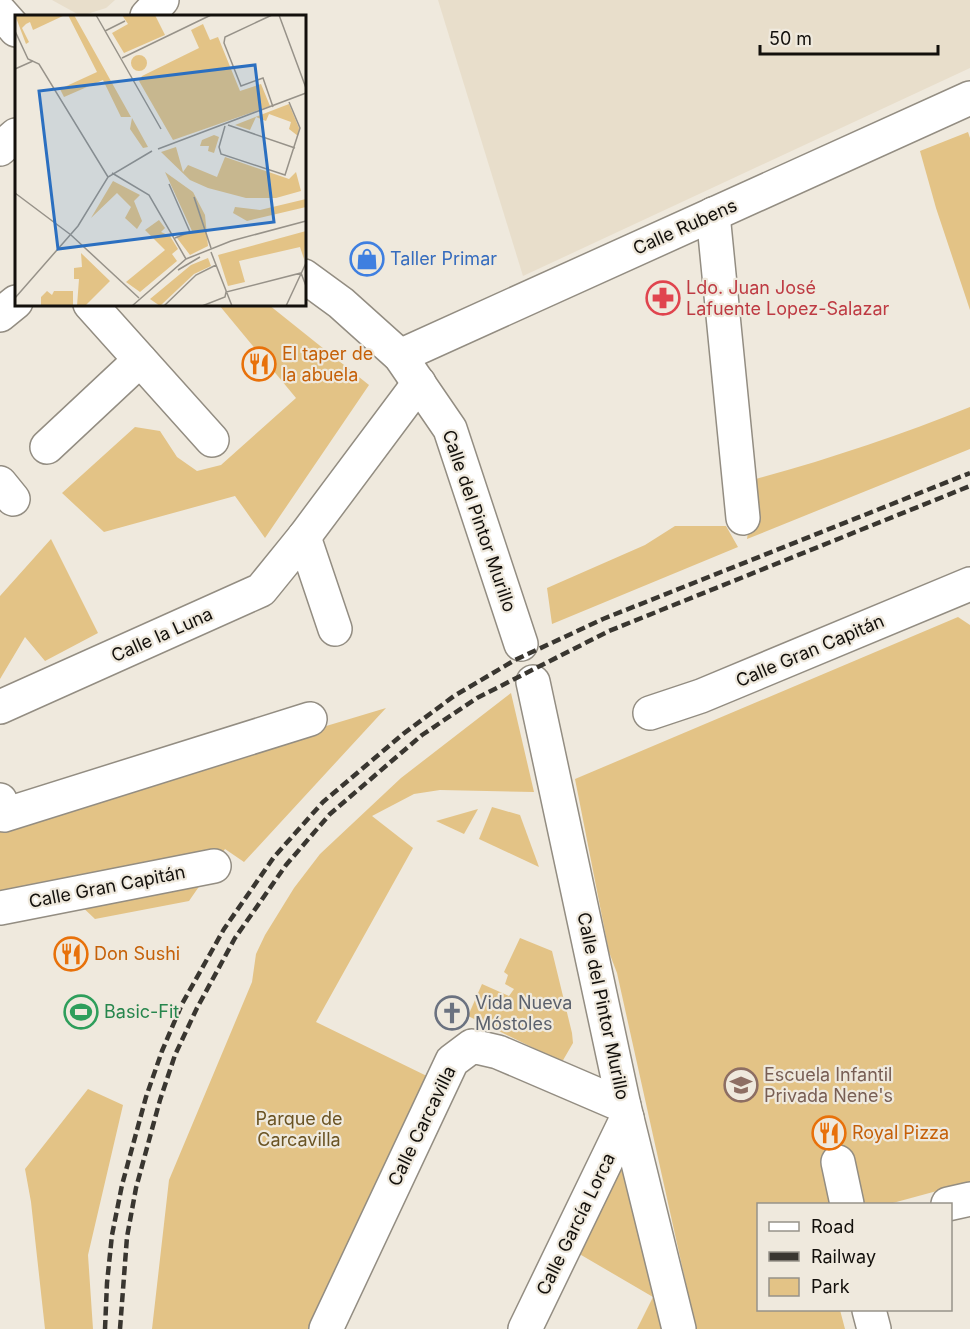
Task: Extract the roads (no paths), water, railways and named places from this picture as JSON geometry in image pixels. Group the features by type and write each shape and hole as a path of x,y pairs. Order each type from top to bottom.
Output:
{"street":[{"path":"148,15 162,0"},
{"path":"0,12 15,29"},
{"name":"Calle Rubens","path":"400,356 970,98"},
{"path":"0,149 15,136"},
{"path":"713,214 743,519"},
{"name":"Calle del Pintor Murillo","path":"306,277 341,303 400,356 450,429 521,644"},
{"path":"0,315 15,303"},
{"path":"92,306 212,440"},
{"path":"47,447 140,360"},
{"name":"Calle la Luna","path":"0,707 261,590 304,537 419,383"},
{"path":"304,537 334,629"},
{"name":"Calle Gran Capitán","path":"650,713 702,696 970,584"},
{"name":"Calle del Pintor Murillo","path":"533,682 626,1112 680,1329"},
{"path":"0,800 4,815 310,719"},
{"name":"Calle Gran Capitán","path":"0,908 214,866"},
{"name":"Calle Carcavilla","path":"327,1329 452,1061 472,1046 498,1052 626,1112"},
{"name":"Calle García Lorca","path":"525,1329 626,1112"},
{"path":"838,1162 847,1203"},
{"path":"952,1203 970,1199"},
{"path":"869,1311 874,1329"}],"railway":[{"path":"105,1329 112,1235 122,1185 146,1097 162,1051 182,1004 224,929 274,857 323,802 403,734 454,696 515,660 603,619 970,473"},
{"path":"120,1329 127,1237 136,1188 175,1055 197,1008 235,938 286,865 330,814 422,735 477,698 609,631 970,486"}],"place":[{"name":"Taller Primar","path":"367,259"},
{"name":"Ldo. Juan José Lafuente Lopez-Salazar","path":"663,298"},
{"name":"El taper de la abuela","path":"259,364"},
{"name":"Don Sushi","path":"71,954"},
{"name":"Basic-Fit","path":"81,1012"},
{"name":"Vida Nueva Móstoles","path":"452,1013"},
{"name":"Escuela Infantil Privada Nene's","path":"741,1085"},
{"name":"Royal Pizza","path":"829,1133"}],"park label":[{"name":"Parque de Carcavilla","path":"299,1129"}]}
